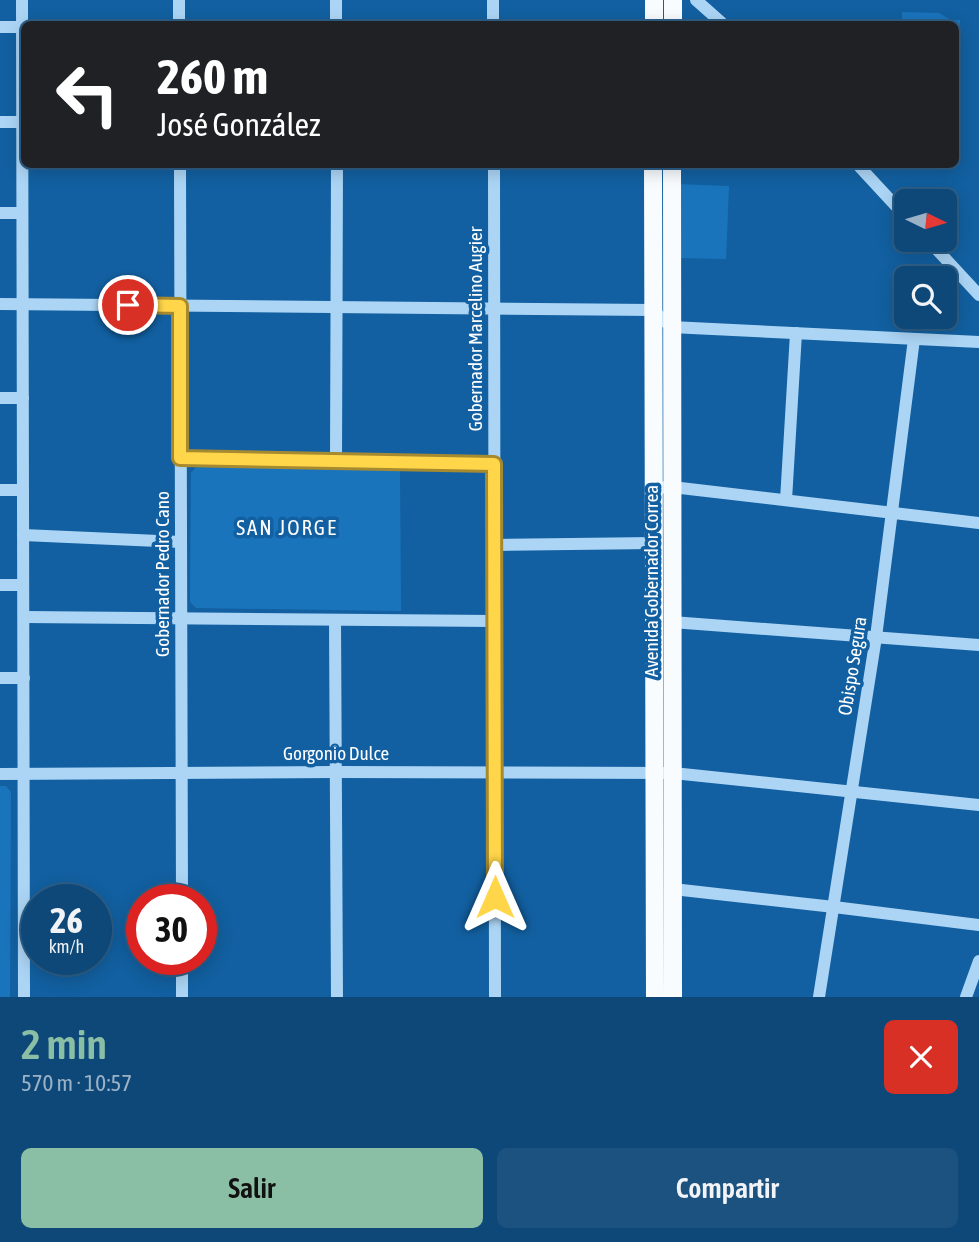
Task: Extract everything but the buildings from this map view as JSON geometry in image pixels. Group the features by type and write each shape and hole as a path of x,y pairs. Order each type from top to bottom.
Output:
{"main road":[{"path":"654,0 654,21"},
{"path":"673,0 673,21"},
{"name":"Avenida Gobernador Correa","path":"653,168 655,997"},
{"name":"Avenida Gobernador Correa","path":"672,168 673,997"}],"street":[{"path":"22,0 22,21"},
{"path":"179,0 179,21"},
{"path":"336,0 336,21"},
{"path":"494,0 494,21"},
{"path":"696,0 720,21"},
{"path":"0,27 21,27"},
{"path":"0,122 21,122"},
{"path":"22,168 24,997"},
{"name":"Gobernador Pedro Cano","path":"180,168 182,884"},
{"path":"336,461 337,168"},
{"name":"Gobernador Marcelino Augier","path":"494,168 495,997"},
{"path":"861,168 894,204"},
{"path":"0,213 22,213"},
{"path":"939,252 979,295"},
{"path":"0,304 653,310 671,327 979,342"},
{"path":"786,500 796,333"},
{"name":"Obispo Segura","path":"819,997 876,637 914,339"},
{"path":"0,398 23,398"},
{"path":"180,458 494,464"},
{"path":"653,488 672,487 979,523"},
{"path":"0,490 23,490"},
{"path":"23,535 181,542"},
{"path":"494,545 654,543"},
{"path":"0,585 23,585"},
{"path":"24,617 494,621"},
{"path":"335,620 337,997"},
{"path":"672,622 979,645"},
{"path":"0,678 24,678"},
{"name":"Gorgonio Dulce","path":"0,774 654,772 979,805"},
{"path":"673,889 979,925"},
{"path":"966,997 979,961"},
{"path":"182,975 182,997"}],"shaded area":[{"path":"902,12 939,13 951,20 960,20 960,62 959,21 902,21"},
{"path":"678,184 729,186 726,259 678,258"},
{"path":"196,467 400,470 401,611 196,608 190,602 191,473"},
{"path":"0,786 6,786 11,792 10,997 0,997"}],"district":[{"name":"SAN JORGE","path":"287,527"}],"route":[{"path":"128,305 180,306 180,458 494,464 495,897"}]}
